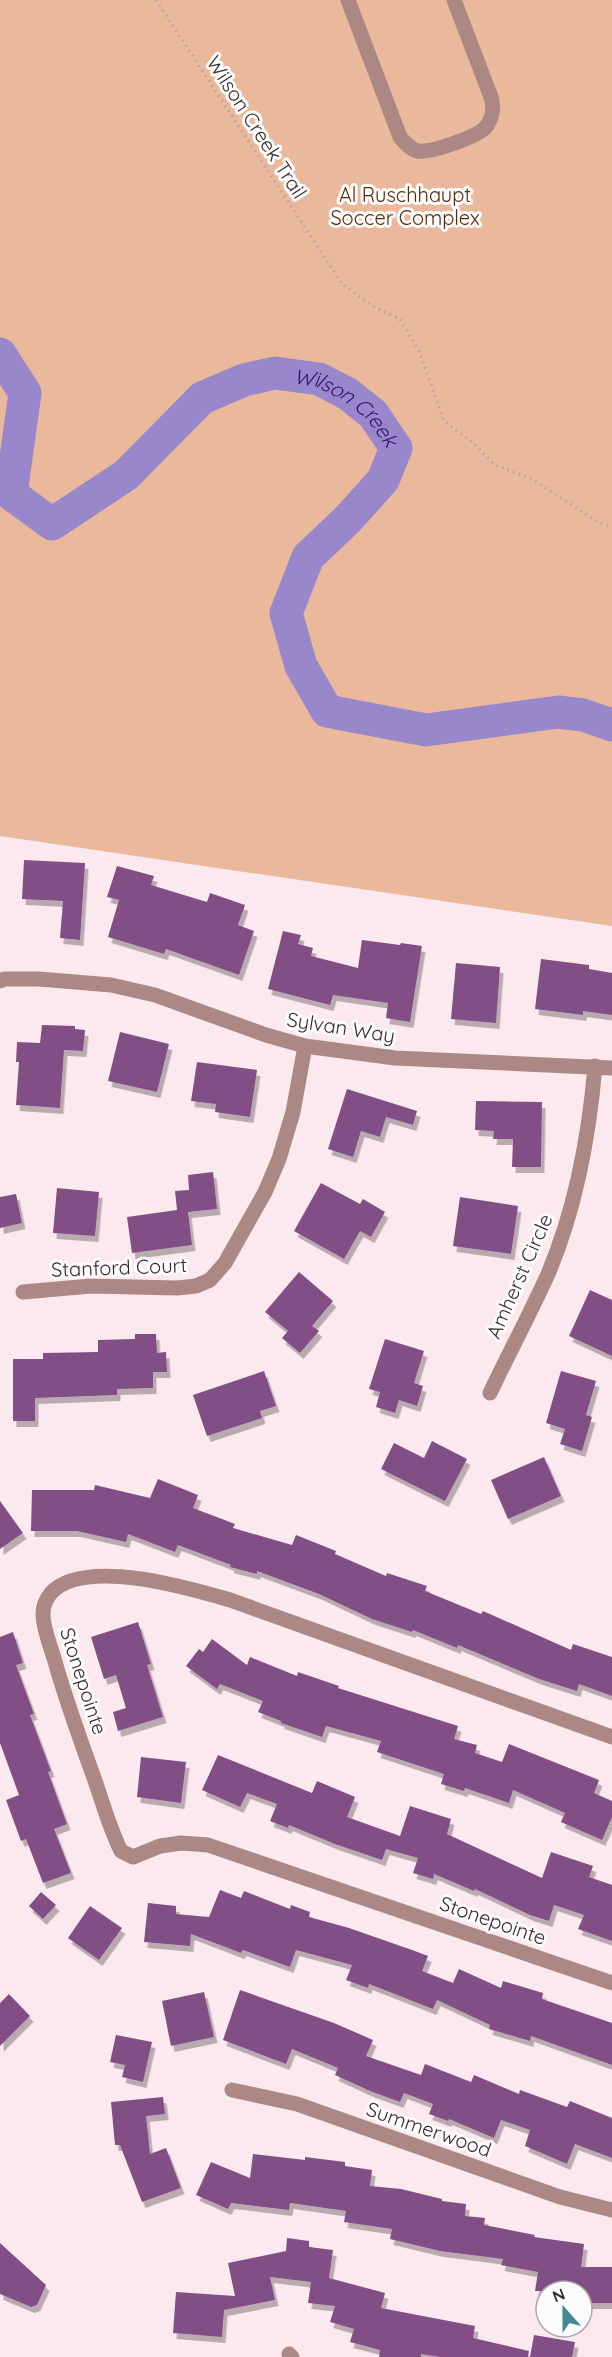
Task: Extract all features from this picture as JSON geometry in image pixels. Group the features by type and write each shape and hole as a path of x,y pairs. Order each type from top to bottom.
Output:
{"street":[{"path":"348,0 400,137 411,148 428,151 478,133 485,128 492,113 491,97 454,0"},
{"name":"Sylvan Way","path":"0,981 39,979 111,985 155,995 266,1035 305,1046 395,1058 612,1068"},
{"name":"Stanford Court","path":"23,1292 91,1286 177,1288 196,1286 210,1280 225,1263 265,1192 279,1158 293,1112 305,1046"},
{"name":"Amherst Circle","path":"490,1393 547,1275 569,1216 587,1138 595,1066"},
{"name":"Stonepointe","path":"612,1737 194,1589 151,1581 88,1576 60,1586 50,1594 44,1604 45,1628 61,1685 121,1851 133,1857 160,1846 181,1843 208,1845 612,1983"},
{"name":"Summerwood","path":"231,2090 297,2104 561,2197 612,2210"}],"path":[{"name":"Wilson Creek Trail","path":"156,0 342,284 376,308 400,319 419,351 444,421 473,443 495,465 532,479 598,522 612,527"}],"green space":[{"name":"Al Ruschhaupt Soccer Complex","path":"0,0 612,0 612,926 0,836"}],"building":[{"path":"24,860 85,863 80,940 60,938 63,901 22,899"},
{"path":"117,866 154,876 151,885 207,902 210,893 245,905 238,925 254,931 239,975 166,949 164,954 108,937 119,900 107,897"},
{"path":"283,931 301,935 298,944 313,948 311,956 358,968 362,940 422,946 410,1022 386,1018 388,1003 333,995 330,1005 268,989"},
{"path":"541,959 589,965 589,969 612,973 612,1015 583,1011 583,1015 535,1009"},
{"path":"456,963 500,967 496,1023 451,1019"},
{"path":"42,1025 75,1026 75,1029 85,1030 83,1051 64,1050 60,1108 16,1105 19,1062 16,1062 17,1042 40,1043"},
{"path":"120,1032 169,1044 157,1092 108,1081"},
{"path":"197,1062 257,1070 250,1117 215,1112 216,1104 191,1101"},
{"path":"347,1089 417,1111 413,1125 386,1117 380,1137 361,1131 353,1157 328,1149"},
{"path":"476,1101 542,1102 541,1167 512,1167 513,1139 493,1139 494,1131 475,1130"},
{"path":"213,1172 217,1209 188,1212 192,1245 132,1253 127,1217 177,1210 175,1191 189,1190 188,1175"},
{"path":"321,1183 360,1204 363,1199 385,1212 371,1237 360,1231 344,1259 294,1231"},
{"path":"57,1188 99,1192 95,1236 53,1233"},
{"path":"16,1194 22,1223 0,1228 0,1197"},
{"path":"460,1197 518,1206 511,1254 453,1246"},
{"path":"299,1272 333,1301 312,1326 319,1331 300,1353 282,1338 288,1331 265,1312"},
{"path":"590,1290 612,1300 612,1356 569,1336"},
{"path":"135,1334 156,1334 157,1353 166,1352 167,1372 153,1372 153,1388 117,1389 117,1395 35,1398 35,1421 13,1421 13,1359 43,1359 43,1353 98,1352 98,1340 135,1339"},
{"path":"385,1339 424,1351 414,1383 423,1386 417,1406 399,1400 395,1413 376,1407 380,1392 369,1389"},
{"path":"264,1371 276,1406 260,1411 262,1418 207,1436 193,1395"},
{"path":"561,1371 596,1381 586,1415 592,1417 582,1451 560,1444 565,1429 546,1423"},
{"path":"432,1441 467,1459 445,1501 381,1469 394,1443 424,1458"},
{"path":"544,1457 561,1496 508,1519 491,1480"},
{"path":"158,1479 198,1495 193,1508 235,1524 233,1528 292,1545 296,1535 336,1551 335,1554 386,1576 387,1573 427,1586 425,1591 481,1614 483,1611 571,1650 573,1644 612,1657 612,1696 579,1684 577,1691 539,1679 458,1645 457,1648 413,1630 412,1632 372,1619 319,1594 257,1571 257,1574 230,1567 231,1565 178,1545 175,1552 128,1534 126,1542 77,1531 31,1531 32,1490 94,1490 95,1485 150,1498"},
{"path":"0,1501 23,1533 0,1549"},
{"path":"138,1622 151,1664 147,1665 163,1717 118,1731 113,1712 126,1708 116,1675 104,1679 91,1637"},
{"path":"13,1632 23,1663 16,1665 34,1714 30,1715 51,1771 48,1772 67,1824 54,1829 71,1873 43,1883 26,1839 21,1841 6,1800 19,1795 0,1743 0,1637"},
{"path":"212,1639 247,1665 250,1657 297,1676 298,1672 339,1686 338,1688 458,1726 454,1739 477,1745 475,1753 502,1762 509,1744 599,1780 594,1793 612,1801 612,1817 602,1840 561,1822 565,1813 513,1790 509,1803 465,1788 464,1791 441,1784 444,1774 377,1752 381,1741 326,1726 322,1737 281,1723 281,1721 258,1712 263,1701 220,1684 217,1689 186,1666 199,1649 203,1652"},
{"path":"218,1755 312,1793 317,1781 355,1797 347,1817 400,1836 410,1806 451,1819 447,1834 542,1878 551,1852 593,1866 589,1877 612,1885 612,1941 578,1929 584,1915 554,1905 549,1921 530,1915 475,1889 474,1891 434,1874 433,1879 413,1873 418,1858 386,1849 382,1860 289,1825 288,1828 270,1821 277,1804 247,1793 240,1807 202,1790"},
{"path":"141,1757 186,1762 181,1803 137,1797"},
{"path":"220,1890 241,1898 244,1891 290,1909 291,1905 310,1912 309,1917 349,1928 428,1956 422,1971 453,1983 459,1969 501,1988 503,1981 543,1993 542,1999 612,2023 612,2065 531,2036 530,2041 489,2029 490,2025 437,2000 433,2009 369,1984 368,1988 346,1980 352,1965 296,1950 290,1967 243,1950 241,1953 191,1934 190,1946 144,1942 148,1903 176,1906 176,1914 209,1917"},
{"path":"41,1892 56,1905 43,1919 29,1906"},
{"path":"90,1906 122,1928 99,1960 68,1938"},
{"path":"240,1990 334,2023 373,2040 366,2056 421,2075 425,2064 471,2082 474,2075 519,2094 520,2090 567,2107 570,2101 612,2118 612,2158 575,2144 567,2164 525,2146 530,2130 501,2120 494,2138 449,2119 448,2121 429,2114 433,2104 404,2093 400,2102 370,2091 335,2075 338,2068 292,2049 286,2064 223,2040"},
{"path":"204,1992 214,2037 171,2046 162,2001"},
{"path":"9,1994 30,2016 0,2046 0,2003"},
{"path":"116,2035 152,2042 143,2082 122,2077 125,2065 110,2062"},
{"path":"163,2097 165,2114 146,2116 150,2154 166,2148 181,2188 142,2202 120,2145 115,2145 111,2102"},
{"path":"253,2154 345,2162 345,2166 372,2170 370,2186 401,2189 442,2199 442,2201 466,2204 465,2216 485,2218 484,2225 535,2235 534,2237 584,2244 581,2267 612,2267 612,2303 594,2303 594,2279 537,2279 538,2272 501,2265 503,2259 440,2251 390,2239 392,2229 344,2222 346,2211 290,2203 289,2210 231,2203 228,2209 196,2195 211,2162 250,2178"},
{"path":"287,2238 309,2241 309,2247 333,2250 329,2278 385,2293 381,2308 475,2326 473,2338 529,2351 528,2357 440,2357 421,2354 421,2357 379,2357 380,2350 350,2342 354,2329 330,2322 335,2306 308,2303 311,2282 270,2277 275,2300 224,2310 222,2337 173,2333 176,2292 235,2296 228,2263 286,2251"},
{"path":"0,2243 46,2285 37,2305 31,2307 0,2294"},
{"path":"534,2335 534,2339 575,2342 572,2357 530,2357"}],"waterway":[{"name":"Wilson Creek","path":"0,354 25,393 11,494 52,524 126,475 202,398 244,380 275,373 319,379 348,394 373,414 396,448 383,480 348,519 308,557 286,613 301,666 327,711 426,730 558,712 583,715 612,725"}]}
